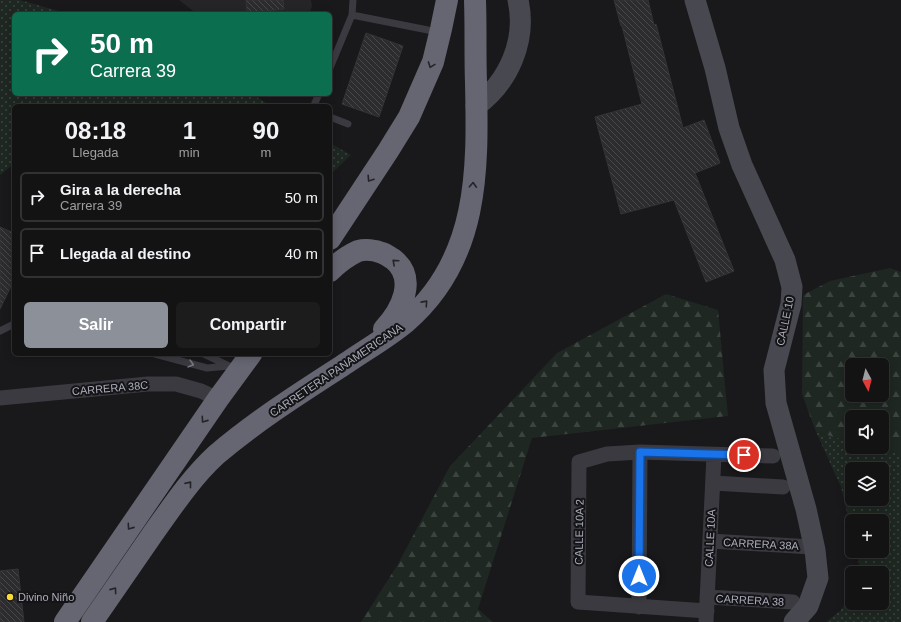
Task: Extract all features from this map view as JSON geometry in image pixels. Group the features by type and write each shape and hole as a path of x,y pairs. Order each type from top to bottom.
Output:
{"highway":[{"path":"332,236 410,117 433,62 447,0"},
{"name":"CARRETERA PANAMERICANA","path":"92,622 170,510 201,471 242,434 279,407 379,342 406,322 440,286 460,247 467,226 473,197 476,106 475,0"},
{"path":"332,269 347,257 359,251 374,250 385,254 397,263 402,269 405,279 406,291 402,304 394,319 351,360"},
{"path":"65,622 218,399 241,363"}],"street":[{"path":"476,106 488,98 504,78 518,49 521,14 518,0"},
{"name":"CALLE 10","path":"695,0 715,68 736,150 785,260 792,287 791,304 774,370 776,403 807,516 815,550 818,578 808,606 793,612"},
{"name":"CARRERA 38C","path":"0,398 148,384 176,384 201,391 218,399"},
{"path":"639,607 640,452 774,456"},
{"name":"CALLE 10A 2","path":"578,602 579,462 607,454 640,452"},
{"name":"CALLE 10A","path":"707,610 714,454"},
{"path":"713,483 783,487"},
{"name":"CARRERA 38A","path":"710,542 812,548"},
{"name":"CARRERA 38","path":"578,602 639,607 793,612"}],"lane":[{"path":"332,63 352,15 353,0"},
{"path":"352,15 440,32"},
{"path":"332,118 348,124"},
{"path":"0,331 12,325"},
{"path":"162,356 207,368 241,363"},
{"path":"212,356 241,363"}],"shaded area":[{"path":"179,0 311,0 312,6 310,12 194,12"}],"green space":[{"path":"0,0 20,0 62,12 12,12 12,96 255,96 268,104 12,104 12,166 0,175"},
{"path":"332,144 351,155 332,173"},
{"path":"890,268 901,272 901,452 889,451 889,410 845,410 845,440 816,432 802,394 803,295 830,281"},
{"path":"666,294 718,310 728,416 532,438 478,609 493,622 361,622 398,564 450,466 557,353"},
{"path":"816,432 845,440 845,454 889,454 889,451 901,452 901,622 826,622 840,611 845,604 845,610 889,610 889,566 859,566 858,558 889,558 889,514 847,514 846,506 889,506 889,462 845,462 845,504 841,487"}],"building":[{"path":"246,0 283,0 284,9 247,12"},
{"path":"614,0 648,0 654,25 656,24 683,128 704,120 720,163 695,173 734,271 706,282 674,200 621,214 595,117 642,104"},
{"path":"366,33 403,46 379,117 342,104"},
{"path":"0,227 12,232 12,284 0,309"},
{"name":"Divino Niño","path":"18,569 24,622 0,622 0,571"}],"place":[{"name":"Divino Niño","path":"10,597"}],"route":[{"path":"639,576 640,452 744,455"}]}
